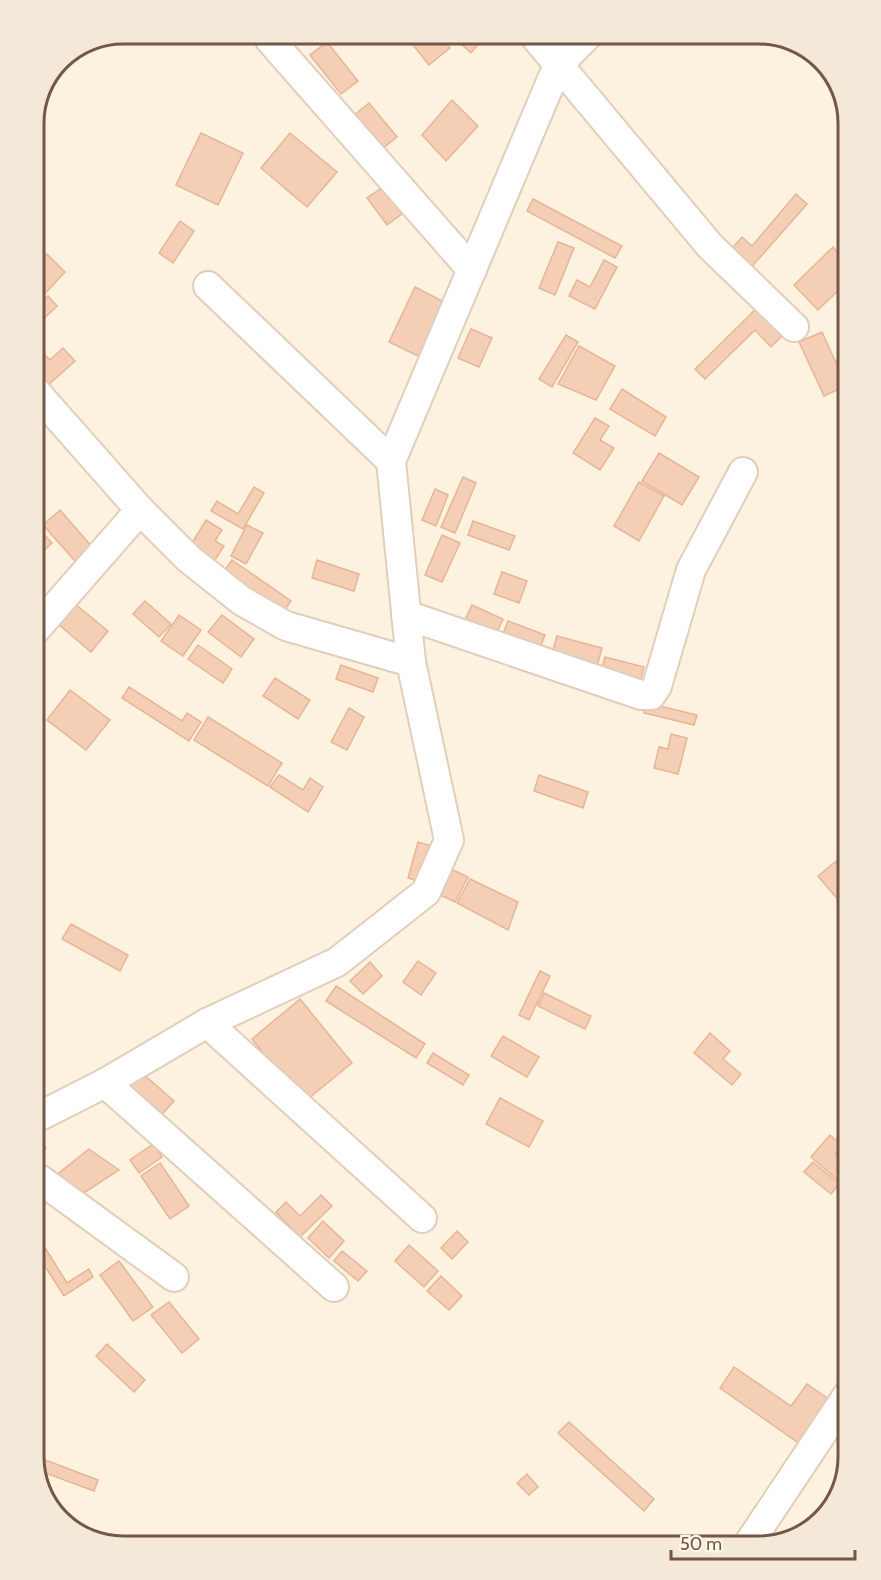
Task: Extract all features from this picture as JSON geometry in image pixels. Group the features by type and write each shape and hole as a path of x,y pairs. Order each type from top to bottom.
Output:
{"street":[{"path":"274,44 472,270"},
{"path":"541,44 710,246 794,327"},
{"path":"43,1114 105,1083 207,1023 337,962 426,892 449,840 411,662 391,461 558,65 579,44"},
{"path":"208,286 391,461"},
{"path":"44,402 140,510 189,559 242,601 286,626 411,662"},
{"path":"406,615 641,695 651,695 657,686 691,570 743,472"},
{"path":"44,620 140,510"},
{"path":"207,1023 422,1218"},
{"path":"105,1083 334,1287"},
{"path":"43,1182 174,1277"},
{"path":"754,1536 838,1411"}],"building":[{"path":"324,44 329,44 358,81 341,94 310,55"},
{"path":"412,44 447,44 450,48 429,65"},
{"path":"461,44 478,44 471,53"},
{"path":"452,100 478,126 446,161 422,135"},
{"path":"369,103 397,137 381,150 353,116"},
{"path":"201,133 243,153 218,205 176,185"},
{"path":"290,133 337,172 307,207 261,168"},
{"path":"383,187 403,213 387,225 367,198"},
{"path":"796,194 807,204 748,271 728,253 742,237 752,246"},
{"path":"533,199 622,246 615,258 527,211"},
{"path":"180,221 194,231 173,263 159,253"},
{"path":"558,242 574,248 555,295 539,288"},
{"path":"833,247 838,253 838,291 818,310 794,285"},
{"path":"47,254 65,272 44,295 44,257"},
{"path":"604,260 617,267 595,309 569,296 577,280 590,287"},
{"path":"415,287 450,305 424,359 389,342"},
{"path":"48,296 57,306 44,319 44,300"},
{"path":"757,308 783,335 771,347 755,330 705,379 695,369"},
{"path":"471,329 492,338 479,367 458,358"},
{"path":"822,332 838,367 838,389 824,396 799,342"},
{"path":"566,335 578,342 552,387 539,379"},
{"path":"579,346 615,366 596,400 558,384"},
{"path":"63,348 75,361 45,388 44,353 50,360"},
{"path":"622,389 666,417 655,436 610,409"},
{"path":"595,418 609,426 600,440 614,448 600,470 573,453"},
{"path":"659,453 699,477 682,505 642,481"},
{"path":"463,477 476,483 455,533 441,527"},
{"path":"639,482 664,496 639,541 614,526"},
{"path":"254,487 264,493 243,529 211,511 217,501 238,514"},
{"path":"435,489 448,495 436,526 422,520"},
{"path":"60,510 92,547 75,561 44,524"},
{"path":"206,520 222,530 215,541 224,546 211,566 187,551"},
{"path":"473,521 515,536 509,550 468,535"},
{"path":"247,525 263,533 246,564 231,556"},
{"path":"44,534 52,543 44,551"},
{"path":"442,535 460,543 442,582 425,575"},
{"path":"232,560 291,601 279,618 220,577"},
{"path":"317,560 359,574 354,591 312,578"},
{"path":"502,572 527,581 519,603 494,594"},
{"path":"69,599 108,631 91,652 52,619"},
{"path":"145,601 171,624 159,637 133,614"},
{"path":"472,605 503,619 496,634 465,620"},
{"path":"179,615 201,630 183,656 161,641"},
{"path":"222,615 254,639 241,657 208,632"},
{"path":"508,621 545,635 538,653 501,639"},
{"path":"557,636 602,648 596,670 551,657"},
{"path":"198,645 232,669 223,683 188,659"},
{"path":"605,657 644,667 640,682 601,672"},
{"path":"341,665 378,678 373,692 336,679"},
{"path":"275,678 310,700 298,719 263,696"},
{"path":"129,687 182,721 187,713 201,722 189,741 122,698"},
{"path":"70,690 110,720 86,750 47,720"},
{"path":"647,703 697,715 694,725 644,713"},
{"path":"349,708 364,717 347,750 331,742"},
{"path":"208,717 282,763 268,786 194,740"},
{"path":"671,734 687,738 678,774 654,768 659,747 668,749"},
{"path":"279,775 303,790 310,778 323,787 308,812 270,787"},
{"path":"539,775 588,792 583,808 534,791"},
{"path":"418,842 432,846 422,882 408,878"},
{"path":"838,860 838,900 818,876"},
{"path":"451,869 468,877 455,902 438,894"},
{"path":"470,879 518,902 508,930 457,903"},
{"path":"71,924 128,955 120,971 62,939"},
{"path":"418,961 436,973 421,995 403,982"},
{"path":"370,962 382,976 363,994 350,981"},
{"path":"540,971 550,976 529,1020 519,1015"},
{"path":"336,986 425,1044 416,1058 326,1001"},
{"path":"544,993 591,1016 585,1029 538,1006"},
{"path":"300,999 352,1063 303,1103 252,1039"},
{"path":"710,1033 730,1051 723,1059 741,1074 732,1085 694,1053"},
{"path":"503,1036 539,1057 527,1077 491,1056"},
{"path":"433,1053 469,1075 463,1085 427,1063"},
{"path":"142,1073 174,1101 157,1120 125,1092"},
{"path":"500,1098 543,1121 529,1147 486,1124"},
{"path":"830,1135 838,1142 838,1151 835,1155 838,1157 838,1180 811,1157"},
{"path":"153,1144 162,1157 139,1173 130,1160"},
{"path":"89,1149 119,1170 79,1196 54,1177"},
{"path":"813,1162 838,1185 831,1194 804,1172"},
{"path":"160,1163 189,1206 170,1219 141,1176"},
{"path":"321,1195 332,1206 300,1237 276,1212 286,1202 300,1216"},
{"path":"323,1221 344,1241 329,1258 308,1238"},
{"path":"457,1231 468,1242 452,1259 441,1248"},
{"path":"43,1245 67,1283 89,1269 93,1277 64,1296 43,1263"},
{"path":"409,1245 438,1271 424,1287 395,1261"},
{"path":"342,1251 367,1271 358,1281 334,1261"},
{"path":"119,1261 153,1307 133,1321 100,1275"},
{"path":"441,1276 462,1296 449,1310 427,1291"},
{"path":"169,1302 199,1339 182,1353 151,1315"},
{"path":"107,1344 145,1380 134,1392 96,1356"},
{"path":"734,1367 791,1406 807,1384 830,1400 800,1444 720,1388"},
{"path":"569,1422 654,1499 644,1511 558,1433"},
{"path":"43,1459 98,1480 94,1491 45,1473"},
{"path":"527,1474 538,1487 529,1495 517,1483"}]}
